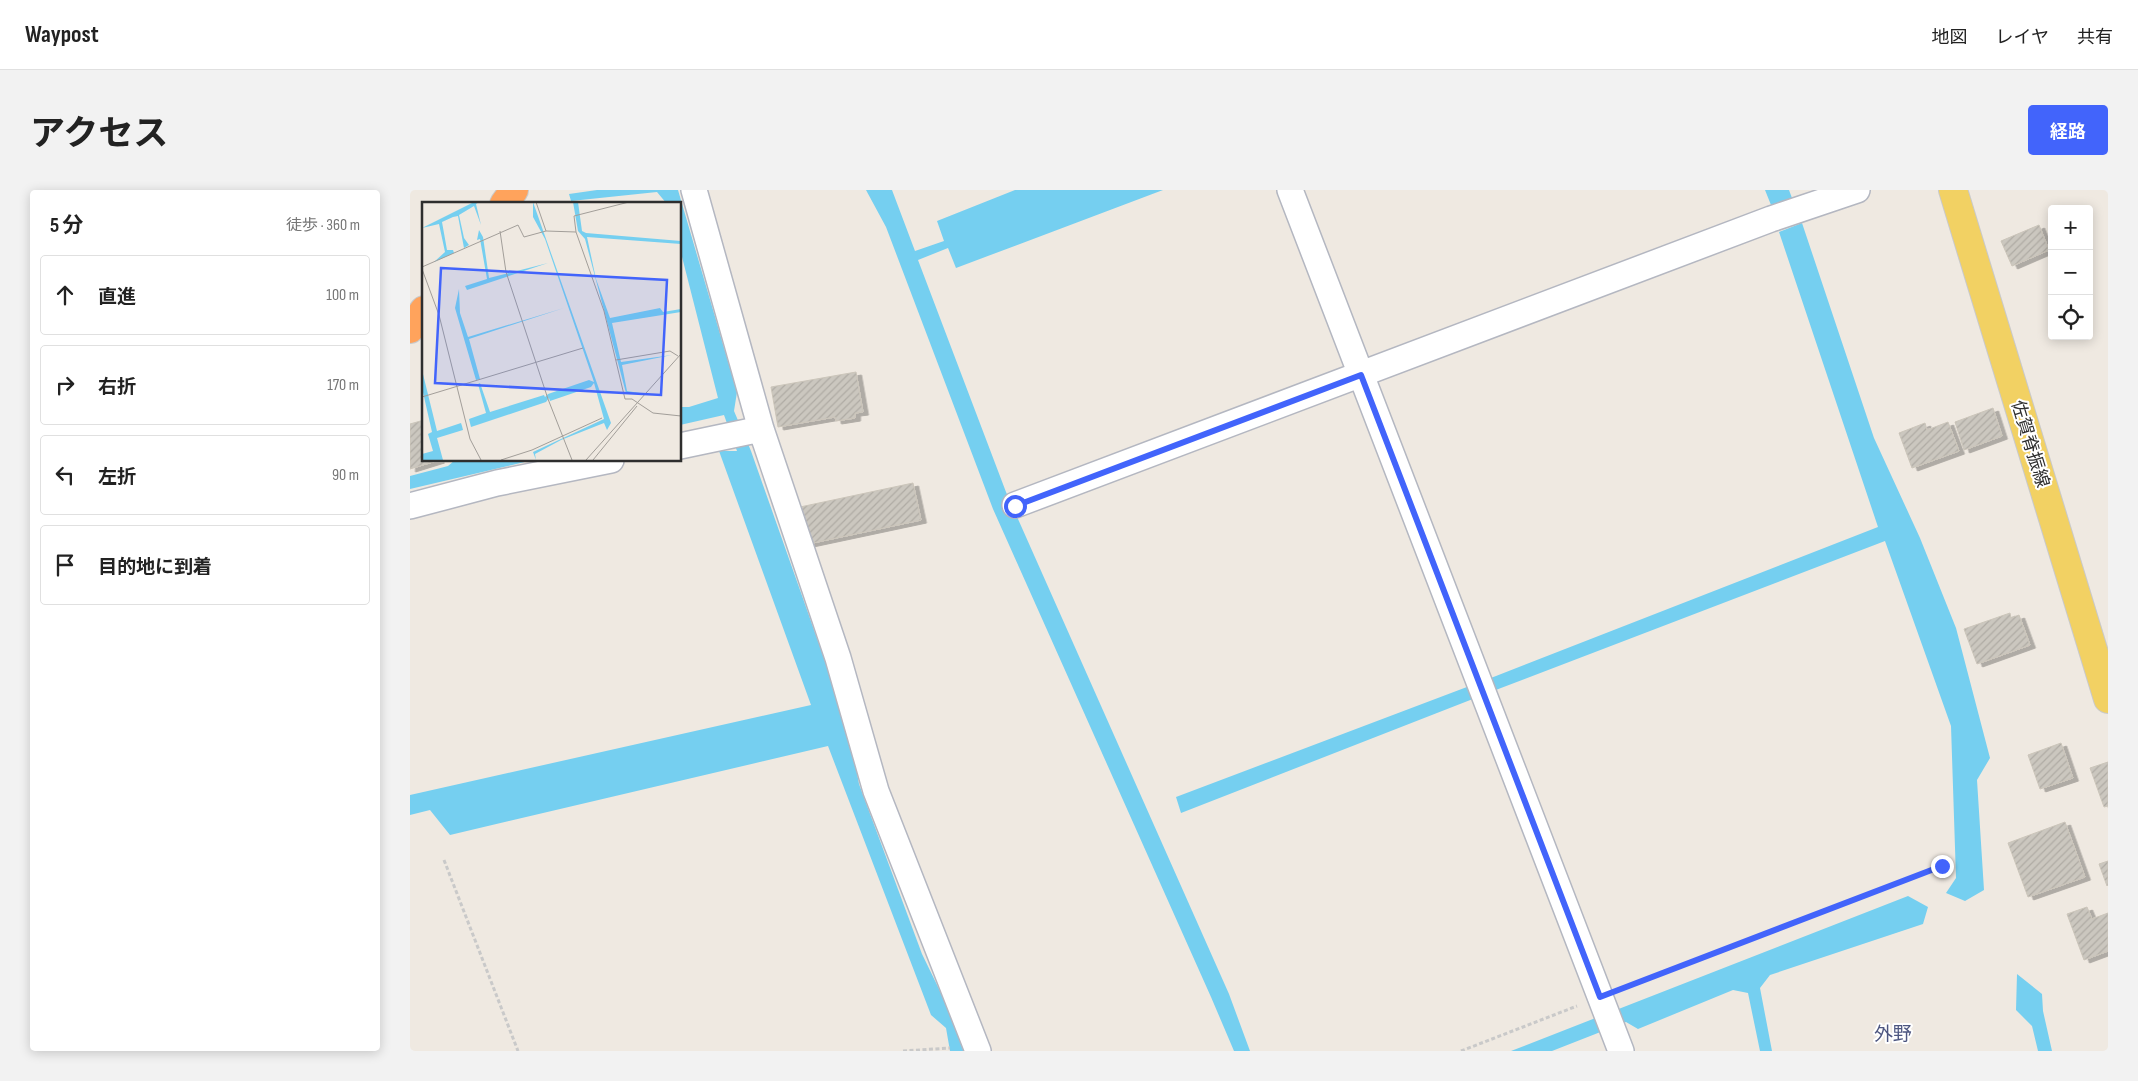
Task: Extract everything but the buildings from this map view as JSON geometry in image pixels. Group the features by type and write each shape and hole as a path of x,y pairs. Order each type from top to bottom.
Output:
{"highway":[{"path":"505,202 514,190"},
{"path":"410,329 422,313"}],"main road":[{"name":"佐賀脊振線","path":"1953,190 2108,699"}],"street":[{"path":"694,190 761,429 838,658 876,791 978,1051"},
{"path":"1290,190 1617,1042"},
{"path":"1015,506 1771,219 1857,190"},
{"path":"681,446 761,429"},
{"path":"410,506 497,483 605,461"}],"path":[{"path":"444,860 518,1051"},
{"path":"1461,1051 1602,1002 1942,866"},
{"path":"903,1051 940,1050"}],"water":[{"path":"597,190 678,190 737,392 734,411 751,451 849,729 859,784 922,954 958,1028 965,1051 950,1051 946,1028 931,1015 828,746 450,835 430,810 410,815 410,795 811,705 719,451 737,451 724,415 681,425 681,407 689,407 718,398 681,253 681,202 665,202 657,192 571,201 569,194"},
{"path":"866,190 892,190 915,251 944,241 937,221 1015,190 1163,190 956,268 948,248 918,260 1006,492 1229,994 1250,1051 1234,1051 993,509 886,227"},
{"path":"1765,190 1789,190 1792,198 1771,205"},
{"path":"1802,223 1874,438 1920,538 1956,628 1990,758 1977,780 1984,890 1965,901 1946,893 1956,878 1951,726 1885,541 1181,813 1176,797 1496,676 1878,527 1779,232"},
{"path":"454,461 529,461 410,489 410,476 448,466"},
{"path":"1908,896 1928,907 1923,924 1770,975 1760,988 1772,1051 1760,1051 1748,993 1733,990 1638,1029 1626,1022 1552,1051 1511,1051"},
{"path":"2017,974 2042,994 2043,1011 2052,1051 2038,1051 2032,1026 2016,1010"}],"district":[{"name":"外野","path":"1893,1034"}],"route":[{"path":"1015,506 1361,375 1600,997 1942,866"}]}
